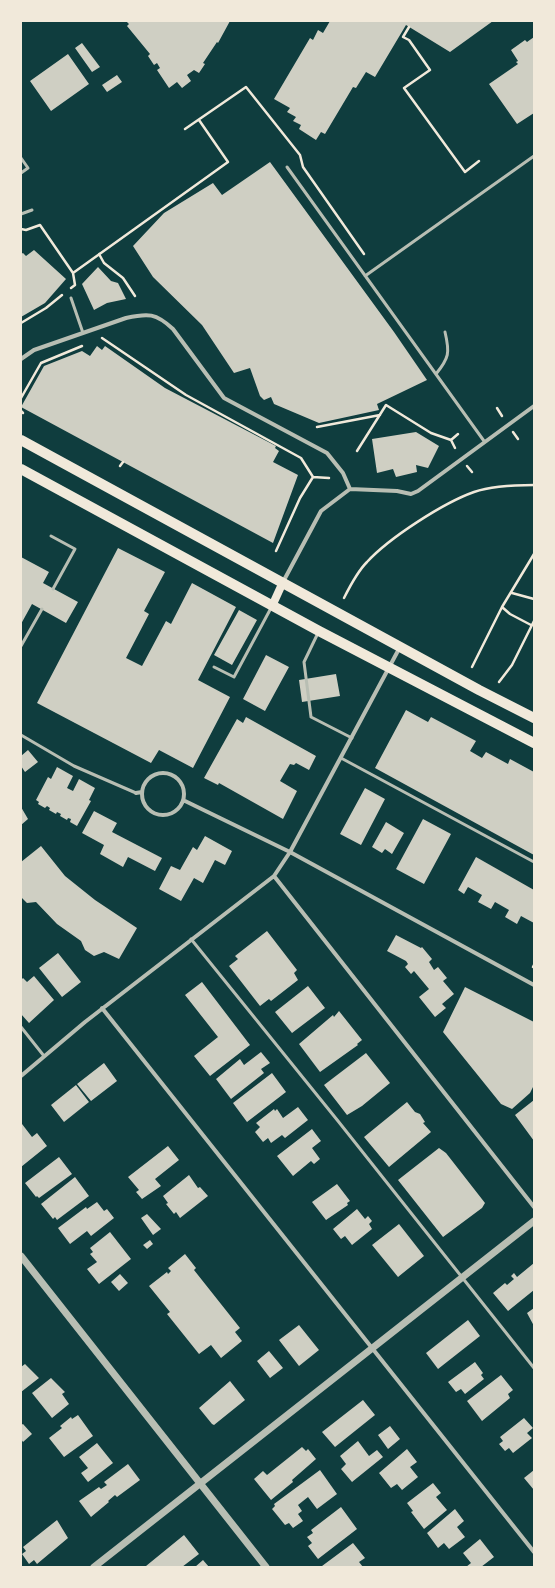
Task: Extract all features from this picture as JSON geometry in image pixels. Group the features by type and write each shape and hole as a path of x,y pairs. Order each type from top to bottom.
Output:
{"main road":[{"path":"21,440 400,647 534,718"},
{"path":"21,469 272,604 319,631 534,743"},
{"path":"272,604 283,582"}],"street":[{"path":"21,359 34,350 83,333 141,315 153,315 164,320 173,329 224,398 327,453 343,473 350,489"},
{"path":"283,582 321,512 350,489 397,490 411,494 418,491 484,441 534,406"},
{"path":"21,1076 102,1008 274,876 290,852 400,647"},
{"path":"167,774 179,780 184,793 183,800 176,811 162,815 150,810 146,805 142,792 148,780 154,776 167,774"},
{"path":"136,793 142,792"},
{"path":"183,800 290,852 534,985"},
{"path":"274,876 534,1208"},
{"path":"102,1008 373,1347 534,1552"},
{"path":"94,1567 534,1221"},
{"path":"21,1256 266,1567"}],"lane":[{"path":"365,276 534,156"},
{"path":"21,158 28,168 21,173"},
{"path":"286,167 484,441"},
{"path":"21,214 32,210"},
{"path":"71,298 83,333"},
{"path":"436,374 447,361 448,345 445,332"},
{"path":"51,536 75,549 53,589"},
{"path":"214,667 234,677 272,604"},
{"path":"21,646 42,609"},
{"path":"319,631 304,662 311,717 352,738"},
{"path":"21,735 74,766 136,793"},
{"path":"341,758 534,862"},
{"path":"191,939 534,1368"},
{"path":"21,1027 44,1056"}],"path":[{"path":"409,27 403,37 408,40 430,70 404,88 465,172 479,161"},
{"path":"185,130 246,87 300,155 302,167 365,256"},
{"path":"73,273 228,162 199,120"},
{"path":"21,229 26,230 40,225 73,273 75,284 69,289"},
{"path":"99,254 104,263 123,278 135,296"},
{"path":"21,323 46,308 63,294"},
{"path":"96,340 103,337 186,395 301,458 313,477"},
{"path":"21,398 41,363 89,343"},
{"path":"165,388 168,382"},
{"path":"356,451 386,405 431,433 451,440 455,448"},
{"path":"497,408 502,416"},
{"path":"317,427 380,415"},
{"path":"513,432 518,439"},
{"path":"451,440 458,434"},
{"path":"120,466 123,462"},
{"path":"466,465 472,472"},
{"path":"313,477 329,478"},
{"path":"276,551 300,498 313,477"},
{"path":"344,598 366,562 399,535 437,511 474,492 534,485"},
{"path":"472,667 502,607 534,554"},
{"path":"512,592 534,599"},
{"path":"502,607 510,614 531,625"},
{"path":"499,682 512,665 534,621"}],"building":[{"path":"126,21 230,21 218,43 217,42 203,63 205,64 199,73 194,70 187,75 191,81 182,88 177,82 169,88 157,70 160,68 157,63 154,65 148,56 150,54 127,26 129,24"},
{"path":"330,21 493,21 450,52 406,25 375,77 366,72 356,88 353,87 325,134 321,132 316,140 299,129 301,125 293,121 296,117 287,112 290,108 274,99 310,38 313,40 318,30 323,33"},
{"path":"534,37 534,113 517,124 489,84 518,64 516,62 518,61 511,50 525,40 527,42"},
{"path":"82,43 100,67 92,72 75,48"},
{"path":"68,54 89,84 51,111 30,81"},
{"path":"117,75 122,82 107,92 102,85"},
{"path":"270,162 394,332 427,380 377,404 379,410 319,423 274,404 271,397 264,400 260,396 250,368 234,373 202,325 153,277 133,246 164,213 213,183 222,195"},
{"path":"34,250 66,279 45,303 21,317 21,254 23,253 26,256"},
{"path":"98,267 111,281 118,283 126,299 107,303 94,310 82,284"},
{"path":"97,346 102,350 105,346 165,388 276,446 275,448 279,451 273,462 298,475 273,543 21,407 44,366 82,351 90,356"},
{"path":"416,432 439,446 428,468 416,465 417,472 396,477 393,469 377,473 372,439"},
{"path":"118,548 165,572 144,611 149,614 126,658 142,666 166,621 171,624 192,583 236,607 198,680 230,697 193,768 159,750 151,763 37,703"},
{"path":"21,557 49,572 43,583 78,602 66,623 32,604 21,624"},
{"path":"239,610 257,620 232,665 214,655"},
{"path":"266,655 289,667 265,711 243,699"},
{"path":"336,674 340,696 302,702 299,680"},
{"path":"406,710 428,722 431,717 476,741 470,751 482,758 486,752 508,764 510,759 534,772 534,855 375,768"},
{"path":"246,717 316,756 309,770 296,763 294,765 290,764 280,781 297,791 283,819 219,783 218,785 204,778 237,719 243,723"},
{"path":"28,750 38,762 25,772 21,766 21,756"},
{"path":"57,767 73,776 67,788 73,791 79,779 95,788 89,800 91,801 77,826 70,822 71,819 68,818 67,820 60,816 61,814 57,812 56,814 49,810 50,808 47,806 45,808 38,804 39,802 36,800 48,777 51,779"},
{"path":"365,788 385,799 361,845 340,834"},
{"path":"21,807 28,819 21,825"},
{"path":"94,811 117,823 112,832 162,858 155,871 128,857 123,867 100,854 104,845 82,833"},
{"path":"423,819 451,834 424,884 396,869"},
{"path":"386,822 404,833 392,854 385,849 382,853 372,847"},
{"path":"205,836 232,851 225,865 215,860 203,883 194,878 181,901 159,889 171,866 180,870 193,847 197,850"},
{"path":"41,846 65,876 95,900 137,928 119,959 104,952 94,956 85,950 81,941 57,924 36,902 27,903 21,897 21,862"},
{"path":"476,857 534,890 534,923 521,916 517,924 505,917 509,910 495,902 491,909 478,902 482,895 468,887 464,894 458,890"},
{"path":"267,931 297,970 294,973 298,980 271,1001 269,999 260,1006 229,966 238,959 235,956"},
{"path":"396,935 421,948 422,947 432,959 429,962 434,970 438,967 447,978 443,981 454,994 442,1004 446,1008 435,1017 419,997 429,989 414,971 411,974 405,967 408,964 406,961 387,951"},
{"path":"58,953 81,982 62,997 39,968"},
{"path":"34,976 54,1000 29,1023 21,1014 21,980 23,978 27,982"},
{"path":"202,982 250,1045 210,1076 194,1056 218,1037 185,995"},
{"path":"308,986 325,1008 292,1033 275,1012"},
{"path":"465,987 534,1022 534,1085 530,1093 512,1109 501,1104 443,1032"},
{"path":"339,1011 362,1040 357,1044 358,1045 320,1072 299,1044 333,1015 334,1017"},
{"path":"261,1052 270,1063 261,1069 264,1073 231,1099 216,1079 240,1059 244,1065"},
{"path":"366,1053 390,1083 362,1106 347,1115 324,1085"},
{"path":"104,1063 117,1081 91,1101 77,1084"},
{"path":"272,1073 286,1092 247,1122 233,1103"},
{"path":"76,1085 89,1102 64,1122 51,1105"},
{"path":"534,1100 534,1141 515,1115"},
{"path":"407,1102 415,1112 420,1114 425,1122 423,1123 431,1132 389,1167 364,1137"},
{"path":"298,1107 308,1120 285,1138 282,1135 271,1143 268,1138 263,1142 255,1132 260,1127 256,1123 274,1109 275,1111 277,1109 283,1118"},
{"path":"22,1124 32,1137 37,1133 47,1146 21,1167"},
{"path":"312,1129 321,1141 312,1148 320,1159 314,1164 311,1161 293,1176 277,1156"},
{"path":"168,1146 179,1160 155,1179 161,1186 142,1199 136,1192 139,1190 128,1177"},
{"path":"439,1148 446,1153 485,1203 482,1208 443,1237 398,1180"},
{"path":"59,1157 72,1174 39,1198 37,1196 36,1197 25,1183"},
{"path":"189,1175 198,1188 200,1187 208,1196 180,1218 176,1212 174,1214 166,1204 168,1203 163,1196"},
{"path":"75,1177 89,1196 57,1220 55,1217 53,1219 41,1204"},
{"path":"337,1184 350,1201 347,1203 348,1205 326,1220 312,1202"},
{"path":"97,1202 104,1211 107,1209 114,1218 91,1236 87,1231 70,1244 58,1228 86,1207 87,1209"},
{"path":"357,1209 365,1219 368,1216 372,1221 369,1224 372,1229 352,1245 345,1236 341,1239 333,1229"},
{"path":"147,1214 161,1229 153,1235 141,1218"},
{"path":"399,1224 424,1256 398,1277 372,1245"},
{"path":"110,1232 131,1259 99,1284 87,1269 97,1262 90,1254 93,1252 90,1248"},
{"path":"150,1240 153,1244 147,1249 143,1245"},
{"path":"185,1254 196,1268 194,1270 240,1328 235,1332 242,1341 221,1358 211,1345 199,1354 167,1314 170,1312 149,1286 167,1272 168,1274 171,1271 168,1268"},
{"path":"534,1263 534,1290 508,1311 493,1293 505,1283 507,1285 514,1279 511,1276 514,1273 517,1277"},
{"path":"120,1274 128,1283 119,1291 111,1282"},
{"path":"534,1308 534,1326 527,1313"},
{"path":"468,1320 480,1336 438,1369 426,1353"},
{"path":"299,1325 319,1350 299,1366 279,1340"},
{"path":"269,1351 283,1368 270,1378 257,1361"},
{"path":"475,1362 483,1373 481,1375 484,1379 465,1394 461,1389 456,1392 448,1382"},
{"path":"25,1364 39,1378 21,1392 21,1367"},
{"path":"501,1375 513,1390 508,1394 510,1398 482,1421 467,1401"},
{"path":"51,1378 65,1392 62,1394 69,1404 52,1418 32,1393"},
{"path":"230,1381 245,1400 214,1425 199,1408"},
{"path":"363,1400 375,1415 335,1447 322,1432"},
{"path":"78,1415 93,1436 64,1457 49,1438 62,1428 60,1426 71,1417 72,1419"},
{"path":"524,1418 533,1428 527,1433 532,1438 513,1453 509,1448 505,1451 499,1444 503,1441 500,1437"},
{"path":"23,1424 32,1434 23,1442 21,1439 21,1425"},
{"path":"390,1426 400,1439 388,1449 378,1435"},
{"path":"358,1441 369,1456 377,1450 383,1457 352,1482 341,1469 346,1464 340,1456"},
{"path":"97,1443 113,1463 88,1482 81,1473 88,1468 79,1457"},
{"path":"302,1447 306,1451 308,1449 316,1459 292,1480 293,1482 271,1500 254,1479 263,1471 267,1475"},
{"path":"407,1449 417,1462 410,1467 418,1477 402,1490 397,1484 391,1488 379,1473"},
{"path":"128,1464 140,1480 117,1497 115,1495 91,1517 79,1501 99,1487 101,1489 107,1485 104,1482"},
{"path":"320,1470 337,1494 317,1509 308,1497 298,1505 302,1511 298,1514 303,1521 293,1528 289,1523 285,1525 272,1509 275,1506 274,1504"},
{"path":"534,1470 534,1490 524,1478"},
{"path":"433,1483 441,1493 436,1497 447,1510 424,1529 411,1512 413,1511 407,1503"},
{"path":"341,1507 357,1529 318,1559 308,1546 312,1543 307,1537 313,1533 311,1530"},
{"path":"455,1509 464,1521 457,1527 465,1537 449,1549 444,1543 438,1548 427,1533"},
{"path":"57,1520 68,1538 37,1564 34,1560 29,1564 22,1554 26,1551 23,1547"},
{"path":"184,1535 199,1554 182,1567 146,1566"},
{"path":"480,1539 494,1557 481,1567 466,1567 471,1563 463,1553"},
{"path":"353,1543 365,1558 359,1562 363,1567 322,1566"},
{"path":"203,1560 209,1567 195,1567"}]}
